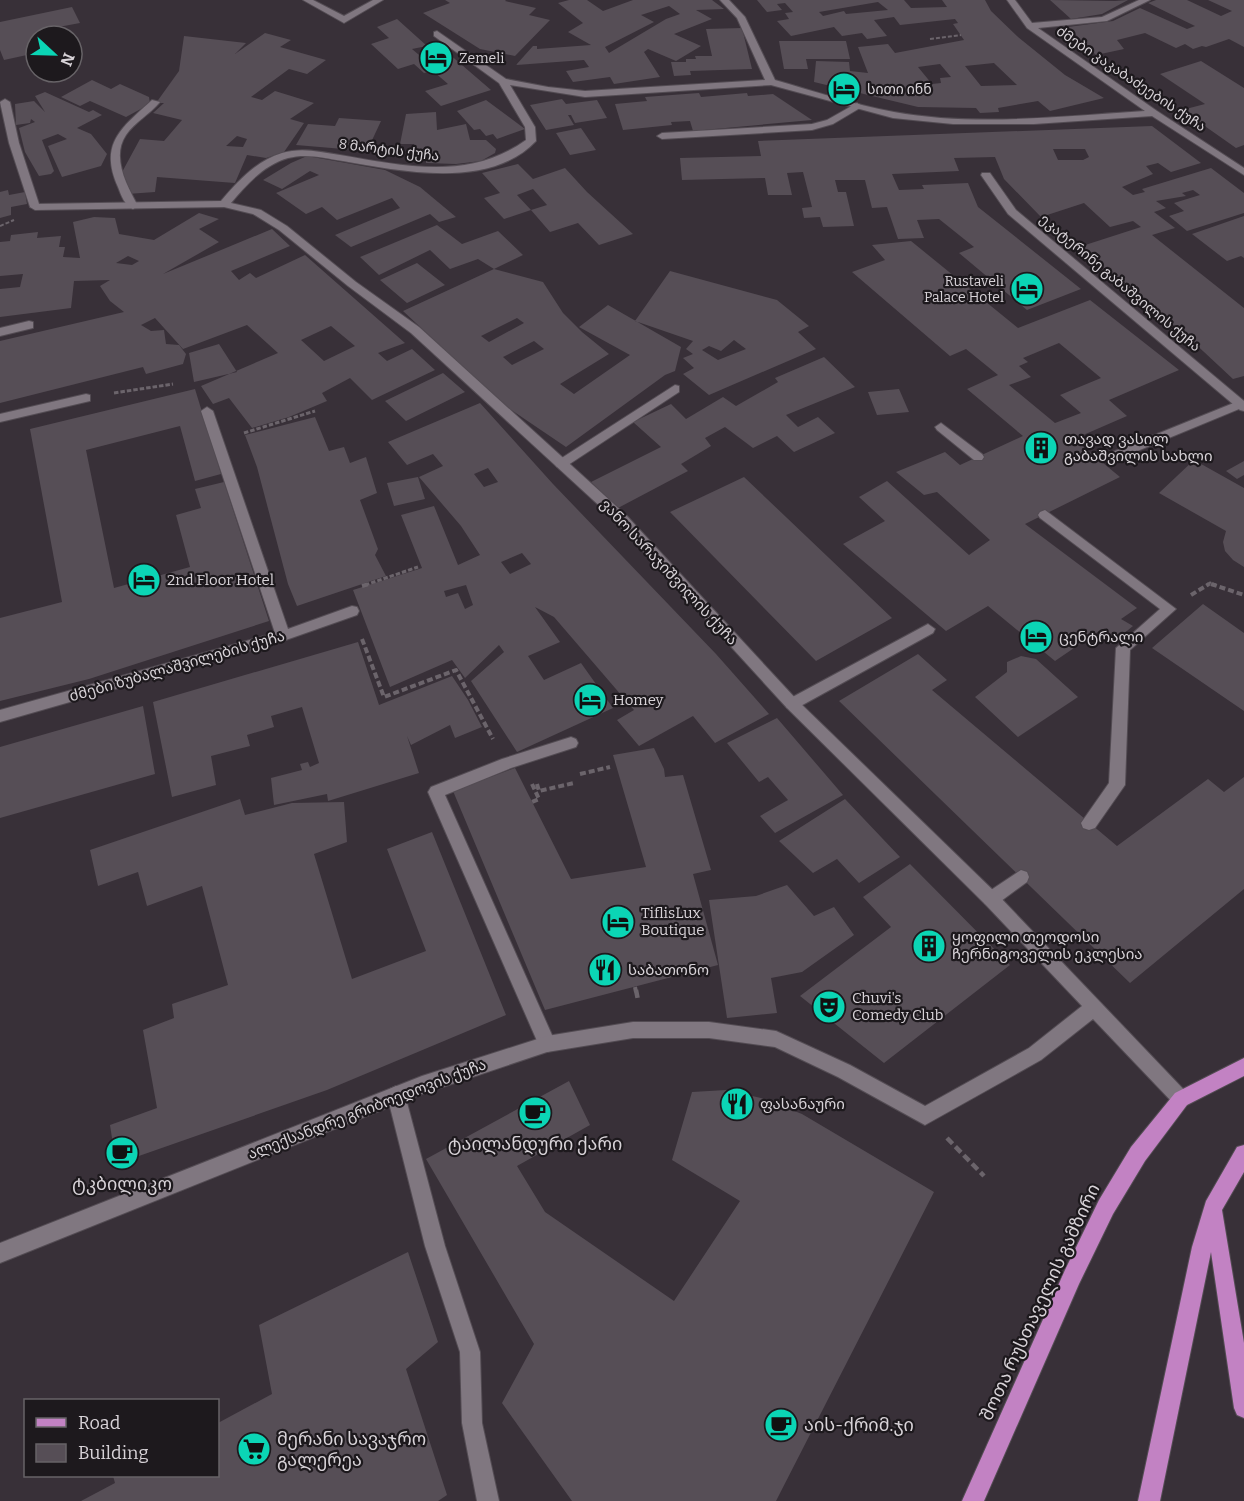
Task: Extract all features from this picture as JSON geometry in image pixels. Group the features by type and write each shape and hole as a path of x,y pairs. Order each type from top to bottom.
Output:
{"main road":[{"name":"შოთა რუსთაველის გამზირი","path":"977,1497 1068,1287 1106,1207 1138,1154 1181,1100 1244,1067"},
{"path":"1149,1501 1202,1246 1213,1208 1244,1154"},
{"path":"1213,1208 1244,1408"}],"street":[{"path":"307,0 344,20 379,0"},
{"path":"724,0 741,16 771,82"},
{"name":"ძმები კაკაბაძეების ქუჩა","path":"1011,0 1030,26 1154,113 1244,172"},
{"path":"1030,26 1104,19 1146,0"},
{"path":"437,34 503,81 548,90 585,94 771,82 893,115 953,121 1034,121 1154,113"},
{"name":"8 მარტის ქუჩა","path":"224,204 252,172 275,159 297,153 398,167 439,170 470,169 519,152 531,141 530,127 503,81"},
{"name":"ვანო სარაჯიშვილის ქუჩა","path":"5,102 14,143 35,207 224,204 257,212 283,228 352,284 415,330 621,518 792,704 991,899 1181,1100"},
{"path":"133,206 119,182 115,158 119,138 155,102"},
{"path":"662,136 812,127 830,122 857,106"},
{"name":"ეკატერინე გაბაშვილის ქუჩა","path":"986,175 1012,212 1242,405"},
{"path":"0,333 29,325"},
{"path":"561,464 675,389"},
{"path":"0,418 86,398"},
{"path":"1114,456 1242,405"},
{"path":"207,411 283,636"},
{"path":"941,427 978,457"},
{"path":"1045,514 1169,609 1123,648 1117,785 1089,823"},
{"name":"ძმები ზუბალაშვილების ქუჩა","path":"0,716 283,636 352,611"},
{"path":"792,704 928,629"},
{"path":"547,1044 436,792 507,763 571,743"},
{"path":"991,899 1021,877"},
{"path":"925,1116 1035,1054 1094,1008"},
{"name":"ალექსანდრე გრიბოედოვის ქუჩა","path":"0,1252 396,1095 547,1044 644,1030 709,1030 776,1039 844,1071 925,1116"},
{"path":"396,1095 435,1246 470,1352 471,1423 488,1501"}],"path":[{"path":"930,39 961,35"},
{"path":"86,398 173,384"},
{"path":"217,440 271,426 315,411"},
{"path":"418,567 349,590 352,611 384,697 456,670 479,713"},
{"path":"1169,609 1210,583 1244,595"},
{"path":"536,784 539,791 574,783"},
{"path":"925,1116 984,1176"}],"building":[{"path":"445,0 506,0 536,8 529,15 550,20 515,56 480,49 423,13 450,3"},
{"path":"569,0 587,0 603,11 633,0 712,0 724,9 696,10 712,19 674,34 701,46 676,61 648,49 644,52 660,77 614,84 610,77 573,82 566,71 589,67 584,60 516,65 533,46 537,46 537,49 591,45 568,32 583,23 558,3","holes":["669,6 680,14 666,19 609,53 605,47 654,22 641,15"]},
{"path":"757,0 904,0 911,8 947,7 942,0 985,0 991,11 1018,37 1065,75 1104,98 1050,111 1038,101 998,108 999,112 980,113 976,108 918,107 814,82 816,61 849,62 850,71 868,73 858,47 888,44 895,53 964,40 953,24 958,23 955,19 900,25 894,17 874,20 887,36 867,39 862,33 842,36 834,27 791,36 777,21 789,19 785,13 793,12 785,3 777,4 782,10 767,12","holes":["878,2 888,10 846,14 844,11 823,16 819,12","994,63 1017,85 981,86 965,66","940,64 951,77 940,78 941,83 932,84 918,67"]},
{"path":"1050,0 1128,0 1102,14 1071,19"},
{"path":"1156,0 1187,0 1221,16 1232,11 1208,0 1244,0 1244,47 1229,39 1206,47 1193,49 1185,44 1176,48 1145,33 1117,40 1124,49 1096,55 1068,27 1113,21 1140,8 1187,29 1195,26 1148,3"},
{"path":"72,7 80,23 24,24 24,56 4,60 0,50 0,22"},
{"path":"397,19 427,46 412,49 425,60 448,53 491,90 441,106 425,91 448,84 433,71 424,73 414,64 398,69 371,44 389,38 377,27"},
{"path":"742,28 752,69 690,71 691,75 674,76 671,62 686,62 686,59 696,59 695,56 712,56 706,29"},
{"path":"265,33 291,40 280,47 326,60 307,74 289,69 251,97 262,100 275,91 314,103 290,119 304,123 284,152 266,158 247,155 235,183 157,177 155,192 127,194 121,174 140,139 164,141 182,120 153,113 164,103 156,103 179,71 184,36 246,43 235,54","holes":["237,136 247,139 243,147 226,146"]},
{"path":"779,41 846,41 850,59 806,59 808,69 784,69"},
{"path":"1201,61 1244,88 1244,145 1236,148 1182,110 1205,104 1160,74"},
{"path":"92,80 111,89 120,84 149,97 150,104 126,117 90,101 80,106 61,97"},
{"path":"45,92 89,112 93,110 102,115 77,128 91,134 107,154 101,166 62,177 48,146 67,139 58,134 42,140 54,171 51,174 39,176 25,152 19,128 35,122 31,119 30,123 16,125 15,104 34,101 45,112 35,96"},
{"path":"699,93 701,97 747,93 748,96 773,94 812,120 693,131 690,121 671,122 672,125 623,130 615,104 647,101 645,97"},
{"path":"562,99 566,104 597,100 607,118 575,123 571,115 568,115 574,125 546,130 530,105"},
{"path":"486,100 525,129 497,139 493,134 486,136 480,129 474,130 457,111"},
{"path":"436,112 437,130 466,124 470,140 486,140 496,149 495,153 481,161 456,164 426,163 426,156 411,157 414,144 400,144 406,114"},
{"path":"339,118 381,121 367,151 296,145 308,124 335,126"},
{"path":"1152,126 1201,163 1171,172 1158,163 1146,166 1153,174 1122,187 1133,195 1145,192 1142,189 1211,168 1244,193 1244,213 1187,231 1169,216 1184,211 1174,203 1200,195 1193,190 1182,193 1186,196 1156,201 1166,208 1154,212 1175,228 1152,235 1244,308 1244,376 1233,379 1189,338 1079,247 1141,227 1133,221 1110,227 1084,203 1041,217 1004,179 995,157 954,158 959,171 892,174 899,190 924,189 922,185 968,183 978,207 1081,289 1027,310 959,253 974,247 939,219 917,220 924,238 898,239 887,207 872,208 865,180 835,180 838,192 846,192 854,226 823,227 820,217 804,218 802,208 812,207 803,172 787,173 792,195 768,195 765,178 682,180 680,158 761,156 758,141","holes":["1053,149 1085,149 1089,157 1083,160 1058,160"]},
{"path":"581,128 596,150 570,155 556,133"},
{"path":"307,156 385,170 420,187 456,217 439,222 430,214 351,247 335,235 400,208 392,198 337,220 322,207 306,214 276,193 319,175 310,171 282,189 263,180"},
{"path":"518,164 533,179 565,168 587,192 633,234 599,245 578,223 550,232 531,210 504,219 484,198 500,193 482,173","holes":["533,189 547,205 531,210 517,195"]},
{"path":"8,190 9,195 25,192 27,204 11,207 11,215 0,218 0,192"},
{"path":"199,213 219,219 199,229 219,242 163,274 272,229 290,246 231,271 239,280 250,273 256,278 305,255 405,343 378,353 387,361 412,349 435,370 372,400 350,378 322,393 327,401 289,417 252,428 229,398 213,404 201,386 278,353 247,325 183,349 155,318 141,325 151,331 164,330 166,344 179,345 186,354 183,364 146,374 143,367 0,403 0,341 124,312 110,301 100,286 110,280 74,281 71,308 0,317 0,289 20,287 23,274 0,276 0,242 10,241 11,235 38,232 37,238 61,236 59,247 65,247 63,257 80,258 73,222 94,217 115,218 119,234 154,240","holes":["128,256 139,261 132,265 116,263","331,326 355,346 324,361 301,340"]},
{"path":"1244,216 1244,258 1241,256 1227,261 1192,234"},
{"path":"437,225 462,244 498,231 523,255 494,269 478,259 450,269 430,250 379,275 360,257"},
{"path":"911,241 1018,328 1090,300 1179,370 1109,400 1127,416 1074,439 1120,477 1025,524 1137,608 1121,619 1133,626 1111,644 1099,631 1055,661 988,606 946,631 843,544 885,521 859,497 887,481 969,555 990,540 937,492 924,495 896,472 945,452 960,465 1023,436 967,389 998,375 966,349 950,356 852,272 885,260 872,245","holes":["1059,343 1101,378 1060,395 1081,413 1055,423 1009,385 1031,377 1019,366 1028,362 1023,358"]},
{"path":"417,263 445,285 407,303 380,280"},
{"path":"494,269 543,282 563,313 609,354 560,384 574,394 630,355 579,327 608,305 681,347 675,371 665,375 566,447 504,405 403,311","holes":["517,318 524,323 489,342 481,336","534,341 544,349 512,365 503,357"]},
{"path":"670,271 777,300 809,326 798,332 816,349 709,395 683,374 694,368 683,358 693,354 686,349 693,341 635,321","holes":["734,340 746,349 718,360 702,350 709,346 721,351"]},
{"path":"219,344 237,372 194,382 189,353"},
{"path":"824,357 855,387 786,415 798,427 818,417 835,433 794,452 777,436 753,448 725,427 705,438 711,446 681,464 688,471 618,508 591,482 661,447 633,422 671,404 686,419 723,397 736,406 778,382 775,378"},
{"path":"443,373 465,392 406,421 385,401"},
{"path":"195,389 221,474 195,481 180,426 86,450 114,588 190,567 176,515 201,508 195,489 224,482 269,621 89,679 0,701 0,618 62,602 30,429"},
{"path":"899,389 909,412 877,415 868,392"},
{"path":"480,403 553,484 716,654 769,714 715,743 693,716 639,746 617,720 634,710 554,617 535,607 560,642 528,656 544,680 581,663 613,708 517,752 471,681 504,652 499,645 465,678 452,660 390,687 353,590 422,568 401,515 434,506 458,565 480,555 461,526 419,477 443,466 433,454 407,465 388,442","holes":["488,468 498,482 484,487 474,474","522,553 531,564 510,574 501,562","466,585 473,605 465,609 458,593 446,597 444,591"]},
{"path":"315,417 329,451 344,447 350,463 366,457 377,493 360,500 378,549 375,555 386,576 297,606 288,584 257,467 245,435"},
{"path":"1194,460 1244,488 1244,567 1225,551 1223,542 1226,531 1159,493"},
{"path":"1244,461 1244,475 1237,479 1226,471"},
{"path":"418,477 425,499 394,506 387,483"},
{"path":"744,477 892,618 816,661 670,512"},
{"path":"1203,604 1244,633 1244,711 1152,648"},
{"path":"358,642 379,705 452,676 482,727 455,738 450,725 411,745 407,736 419,773 328,801 327,794 274,805 271,778 302,770 300,764 308,762 310,767 319,763 302,707 271,716 274,727 247,735 250,746 211,756 216,785 172,797 153,702"},
{"path":"918,654 947,680 932,690 1117,846 1208,779 1224,792 1244,777 1244,889 1130,983 839,701"},
{"path":"1021,656 1036,659 1078,697 1018,737 975,697 1007,672 1007,662"},
{"path":"143,706 155,774 0,818 0,747"},
{"path":"777,718 843,795 775,833 760,816 788,800 768,777 759,782 727,743"},
{"path":"654,748 664,769 665,777 683,775 711,870 693,874 718,965 545,1010 453,791 515,768 571,879 646,867 613,755"},
{"path":"240,799 245,815 292,803 344,802 347,842 314,854 352,979 426,951 387,849 432,832 506,1015 327,1090 116,1164 110,1125 157,1108 143,1030 174,1018 172,1004 228,985 202,886 147,906 138,872 98,886 90,850"},
{"path":"845,799 900,857 859,883 837,859 813,873 779,841"},
{"name":"ყოფილი თეოდოსი ჩერნიგოველის ეკლესია","path":"910,864 1010,965 884,1063 800,996 891,927 863,897"},
{"path":"787,885 814,916 834,907 854,935 802,972 771,978 777,1013 727,1018 709,900 756,896"},
{"path":"569,1081 590,1125 517,1166 545,1212 674,1301 740,1201 672,1160 692,1092 726,1090 761,1098 802,1114 934,1192 776,1501 572,1501 502,1403 534,1344 426,1159"},
{"path":"408,1252 438,1342 406,1369 447,1495 438,1501 81,1501 115,1483 113,1477 219,1477 219,1422 272,1394 259,1325"}],"place":[{"name":"Zemeli","path":"436,58"},
{"name":"სითი ინნ","path":"844,89"},
{"name":"Rustaveli Palace Hotel","path":"1027,289"},
{"name":"თავად ვასილ გაბაშვილის სახლი","path":"1041,448"},
{"name":"2nd Floor Hotel","path":"144,580"},
{"name":"ცენტრალი","path":"1036,637"},
{"name":"Homey","path":"590,700"},
{"name":"TiflisLux Boutique","path":"618,922"},
{"name":"ყოფილი თეოდოსი ჩერნიგოველის ეკლესია","path":"929,946"},
{"name":"საბათონო","path":"605,970"},
{"name":"Chuvi's Comedy Club","path":"829,1007"},
{"name":"ფასანაური","path":"737,1104"},
{"name":"ტაილანდური ქარი","path":"535,1113"},
{"name":"ტკბილიკო","path":"122,1153"},
{"name":"აის-ქრიმ.ჯი","path":"781,1425"},
{"name":"მერანი სავაჯრო გალერეა","path":"254,1449"}]}
